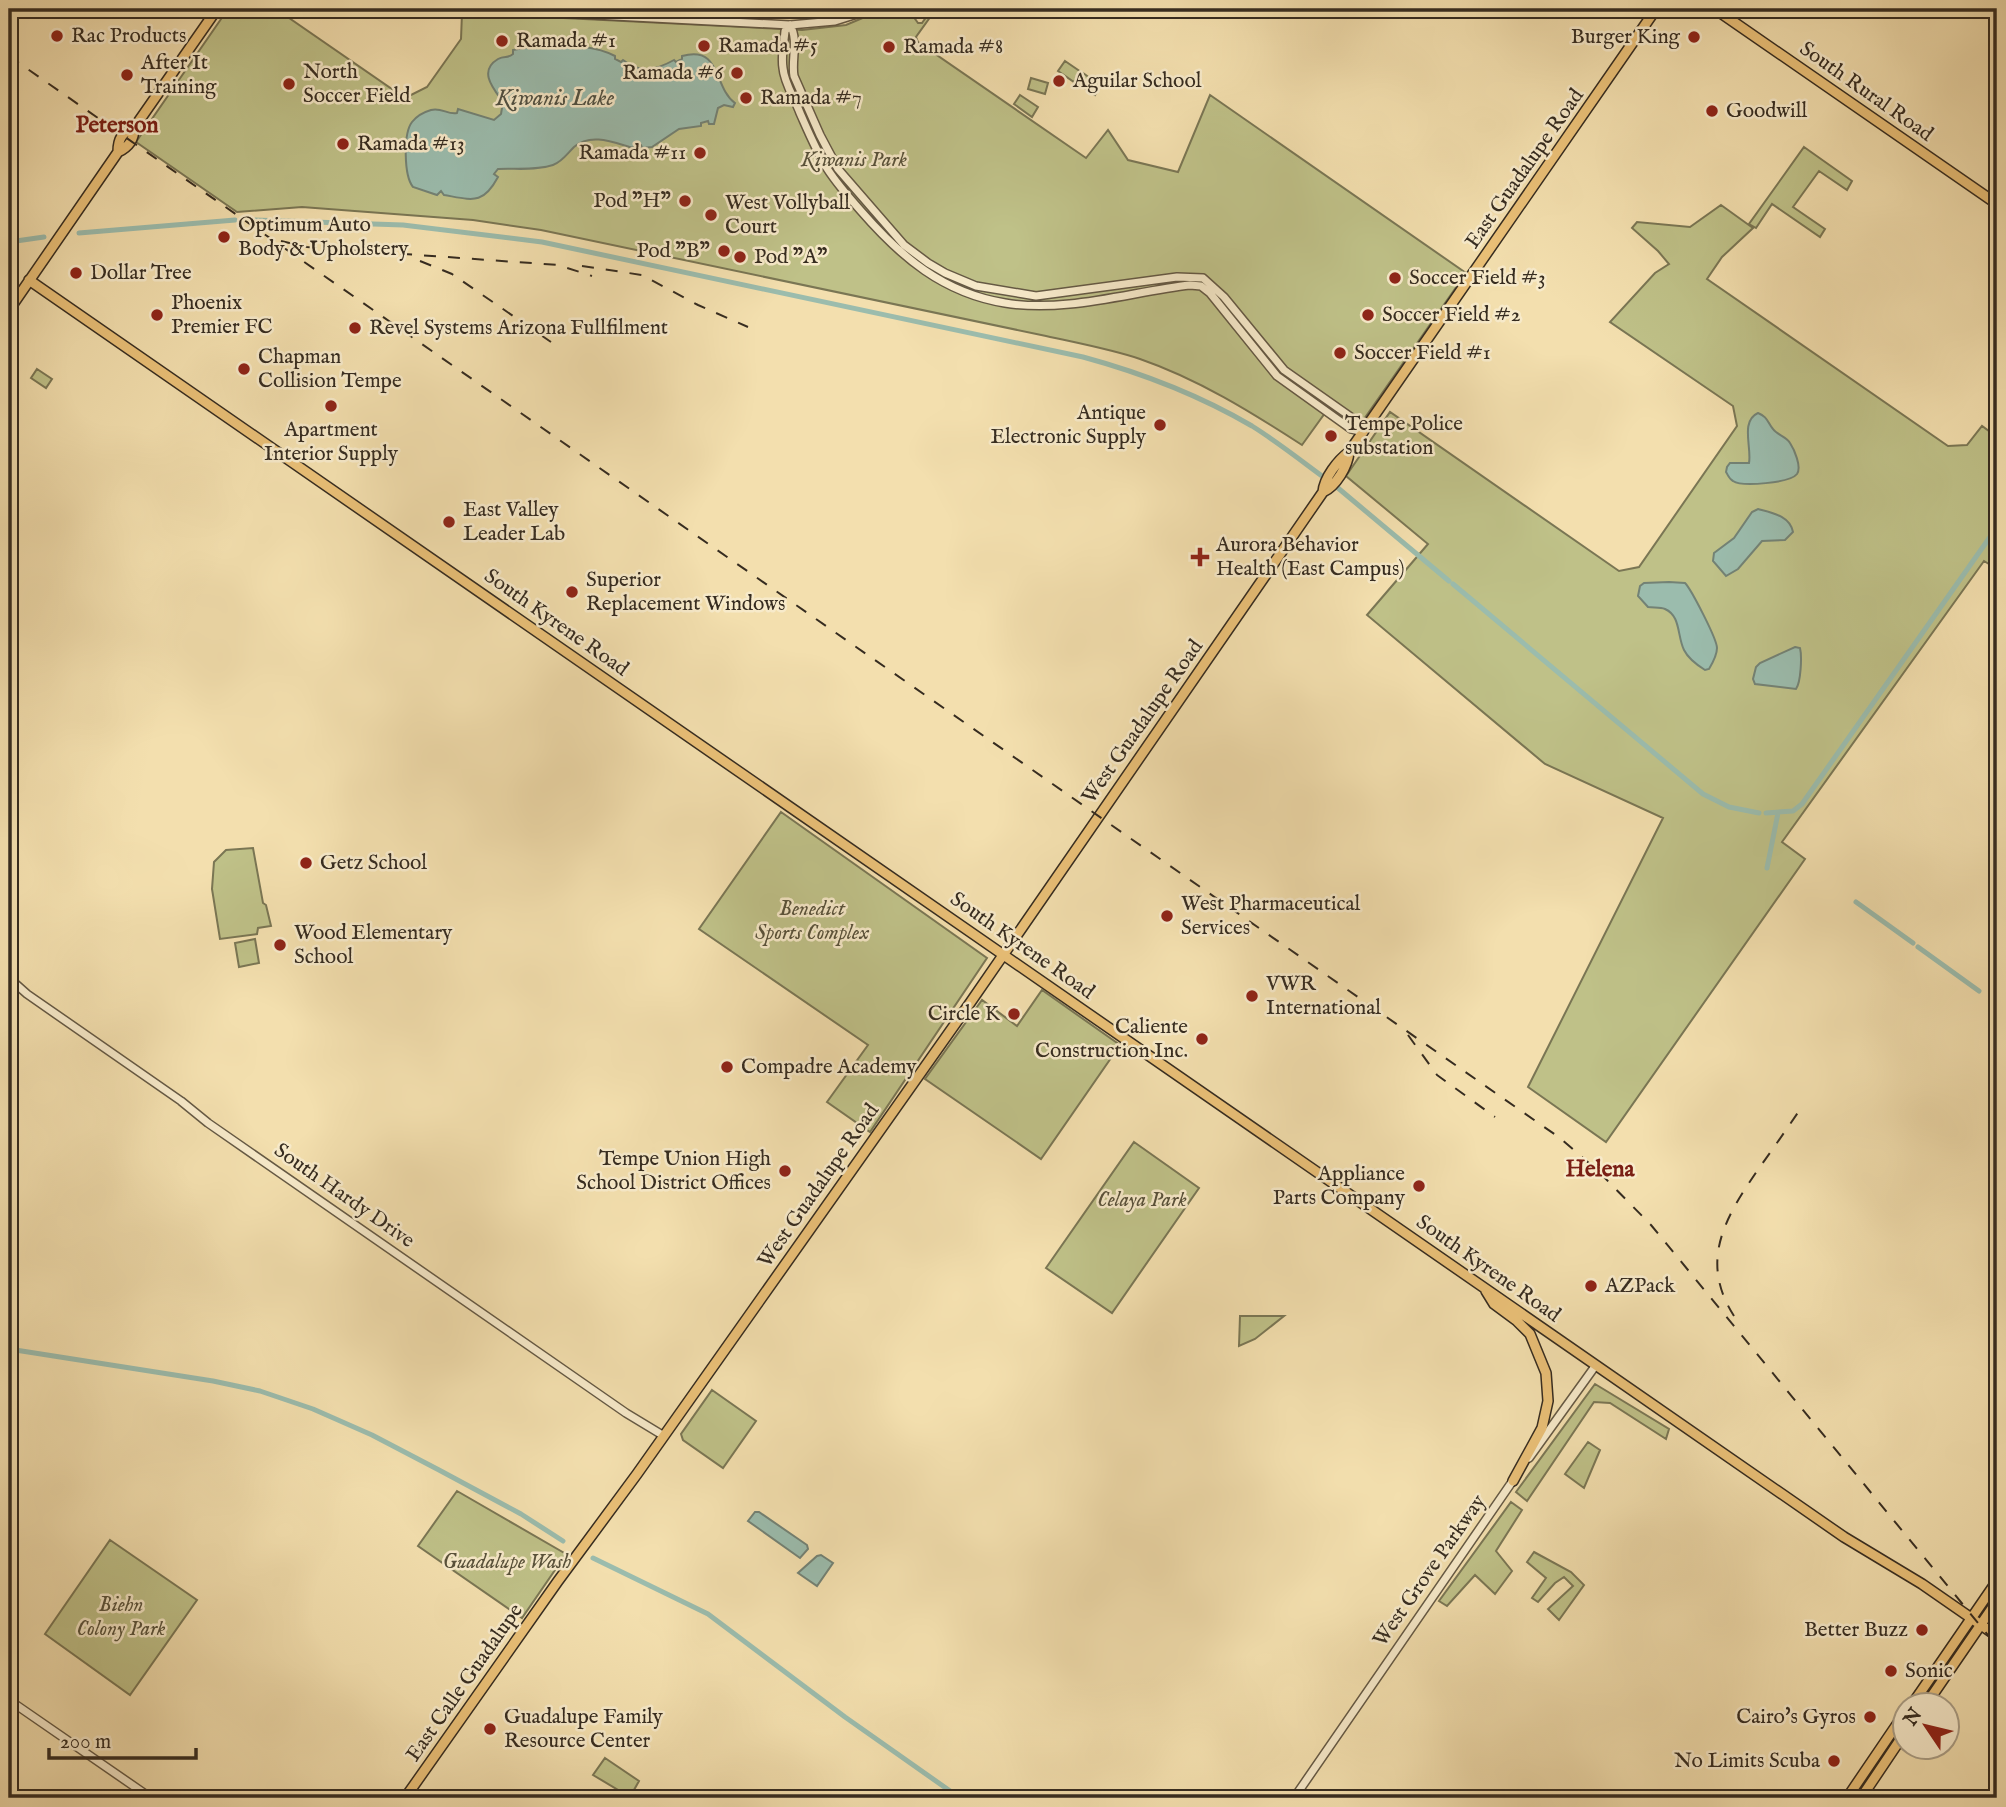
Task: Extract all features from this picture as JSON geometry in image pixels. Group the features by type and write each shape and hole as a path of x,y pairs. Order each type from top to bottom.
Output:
{"main road":[{"path":"9,310 118,152 127,148 134,136 134,128 217,9"},
{"name":"East Guadalupe Road","path":"1328,484 1349,461 1349,452 1656,9"},
{"name":"South Rural Road","path":"1715,9 1997,204"},
{"name":"South Kyrene Road","path":"29,280 1844,1537 1997,1636"},
{"name":"West Guadalupe Road","path":"581,1551 1004,954 1328,484"},
{"path":"1484,1286 1494,1304 1530,1334 1546,1373 1548,1401 1542,1428 1514,1481"},
{"name":"East Calle Guadalupe","path":"405,1798 581,1551"},
{"path":"1921,1692 1997,1581"},
{"path":"1935,1692 1997,1601"},
{"path":"1847,1798 1890,1736"},
{"path":"1867,1789 1870,1776 1885,1754 1885,1743"},
{"path":"1861,1798 1890,1755"}],"street":[{"path":"477,9 790,25 835,21 873,9"},
{"path":"790,25 785,31 783,73 811,140 843,190 893,246 923,271 949,286 1008,303 1049,305 1195,285 1210,293 1266,364 1289,386 1351,429 1364,432"},
{"path":"790,25 794,32 794,76 831,158 847,181 904,244 945,273 984,289 1020,295 1094,289 1177,276 1197,277 1214,286 1294,378 1358,422 1364,432"},
{"path":"784,46 793,46"},
{"path":"824,163 831,158"},
{"path":"1094,289 1095,299"},
{"path":"1226,314 1234,308"},
{"path":"1289,386 1294,378"},
{"path":"1331,415 1336,407"},
{"name":"South Hardy Drive","path":"9,978 27,994 181,1101 208,1123 626,1413 664,1436"},
{"name":"West Grove Parkway","path":"1294,1798 1596,1365"},
{"path":"9,1700 151,1798"}],"green space":[{"name":"Kiwanis Park","path":"228,9 276,9 405,98 427,87 461,39 462,13 802,30 846,25 884,9 908,9 918,23 922,23 932,9 936,9 916,37 918,42 1086,158 1108,130 1128,160 1178,172 1210,95 1466,273 1364,419 1359,421 1333,402 1302,445 1183,376 1140,359 1081,344 541,230 473,220 302,207 237,212 136,142"},
{"path":"1065,61 1081,72 1074,82 1058,71"},
{"path":"1083,73 1101,86 1095,95 1077,83"},
{"path":"1031,78 1048,83 1045,94 1028,89"},
{"path":"1020,95 1038,107 1032,117 1014,104"},
{"path":"1804,147 1852,181 1847,190 1819,171 1793,207 1825,229 1820,237 1772,204 1756,228 1749,224"},
{"path":"1721,205 1753,228 1722,257 1707,279 1948,446 1967,445 1982,426 1997,437 1997,569 1984,561 1782,842 1805,859 1606,1142 1528,1087 1663,818 1545,764 1367,615 1428,544 1346,476 1390,412 1619,571 1639,567 1737,426 1733,406 1610,322 1655,273 1669,264 1632,228 1637,222 1690,227"},
{"path":"37,369 52,379 46,388 31,378"},
{"name":"Benedict Sports Complex","path":"781,812 987,958 870,1132 827,1102 868,1045 699,929"},
{"path":"253,848 263,903 266,905 271,926 258,928 257,934 220,939 212,889 214,862 226,850"},
{"path":"255,939 259,963 239,967 235,943"},
{"path":"1042,990 1120,1045 1041,1159 925,1079 982,1000 1017,1026"},
{"name":"Celaya Park","path":"1134,1142 1199,1188 1112,1313 1046,1268"},
{"path":"1240,1316 1284,1316 1255,1339 1239,1346"},
{"path":"1595,1384 1669,1429 1666,1439 1610,1403 1594,1402 1527,1501 1516,1492"},
{"path":"712,1390 756,1421 723,1468 683,1440 681,1434"},
{"path":"1588,1442 1600,1450 1584,1488 1565,1474"},
{"name":"Guadalupe Wash","path":"457,1491 566,1554 522,1618 418,1546"},
{"path":"1511,1502 1522,1510 1496,1551 1512,1571 1495,1594 1475,1575 1447,1606 1439,1601"},
{"name":"Biehn Colony Park","path":"110,1540 197,1600 130,1695 45,1634"},
{"path":"1534,1552 1571,1572 1584,1585 1559,1620 1548,1609 1573,1586 1564,1577 1538,1602 1532,1598 1546,1578 1527,1562"},
{"path":"605,1758 639,1781 630,1797 593,1775"}],"water":[{"name":"Kiwanis Lake","path":"540,45 597,49 615,56 615,59 621,62 623,60 642,69 654,68 674,60 676,62 682,59 682,56 704,56 711,62 728,96 735,103 733,107 724,105 718,108 714,124 709,124 708,121 701,123 701,126 679,129 652,147 642,148 641,145 635,144 633,148 603,140 588,140 574,147 553,165 532,169 498,169 494,174 498,177 493,186 476,198 444,195 441,191 437,195 413,187 408,174 406,155 407,136 412,122 423,113 435,109 457,113 458,109 494,120 501,114 503,102 489,80 492,64 513,54 513,50"},
{"path":"1758,413 1792,446 1799,467 1793,477 1776,482 1746,484 1733,481 1726,472 1730,463 1749,463 1749,422"},
{"path":"1758,509 1785,519 1793,532 1785,540 1762,541 1738,569 1726,576 1713,561 1714,553 1734,538 1752,512"},
{"path":"1644,583 1685,583 1708,625 1717,648 1709,669 1702,668 1686,653 1674,616 1663,608 1648,607 1638,596 1640,586"},
{"path":"1795,647 1800,648 1801,657 1796,689 1755,684 1753,679 1760,663"},
{"path":"755,1512 759,1512 807,1545 808,1549 800,1558 748,1521"},
{"path":"821,1555 833,1563 817,1586 798,1573"}],"waterway":[{"path":"79,233 235,220"},
{"path":"254,220 403,225 542,242 1083,357 1127,370 1212,404 1261,432 1322,476"},
{"path":"9,242 44,237"},
{"path":"1338,488 1449,581"},
{"path":"1766,813 1793,811 1802,804 1997,527"},
{"path":"1453,584 1703,794 1729,807 1759,813"},
{"path":"1767,868 1778,813"},
{"path":"1856,902 1913,943"},
{"path":"1918,947 1979,991"},
{"path":"9,1349 213,1381 260,1391 313,1409 372,1435 439,1470 521,1514 563,1541"},
{"path":"593,1558 708,1614 845,1717 960,1798"}],"railway":[{"path":"9,56 1560,1138 1598,1171 1651,1225 1997,1646"},
{"path":"281,241 307,247 558,265 592,276"},
{"path":"420,261 452,274 551,342"},
{"path":"582,266 642,275 698,305 748,327"},
{"path":"1408,1035 1437,1075 1495,1117"},
{"path":"1734,1316 1718,1277 1720,1240 1745,1188 1801,1108"}],"place":[{"name":"Rac Products","path":"57,36"},
{"name":"Burger King","path":"1694,37"},
{"name":"Ramada #1","path":"502,41"},
{"name":"Ramada #5","path":"704,46"},
{"name":"Ramada #8","path":"889,47"},
{"name":"Ramada #6","path":"737,73"},
{"name":"After It Training","path":"127,75"},
{"name":"Aguilar School","path":"1059,81"},
{"name":"North Soccer Field","path":"289,84"},
{"name":"Ramada #7","path":"746,98"},
{"name":"Goodwill","path":"1712,111"},
{"name":"Ramada #13","path":"343,144"},
{"name":"Ramada #11","path":"700,153"},
{"name":"Pod \"H\"","path":"685,201"},
{"name":"West Vollyball Court","path":"711,215"},
{"name":"Optimum Auto Body & Upholstery","path":"224,237"},
{"name":"Pod \"B\"","path":"724,251"},
{"name":"Pod \"A\"","path":"740,257"},
{"name":"Dollar Tree","path":"76,273"},
{"name":"Soccer Field #3","path":"1395,278"},
{"name":"Phoenix Premier FC","path":"157,315"},
{"name":"Soccer Field #2","path":"1368,315"},
{"name":"Revel Systems Arizona Fullfilment","path":"355,328"},
{"name":"Soccer Field #1","path":"1340,353"},
{"name":"Chapman Collision Tempe","path":"244,369"},
{"name":"Apartment Interior Supply","path":"331,406"},
{"name":"Antique Electronic Supply","path":"1160,425"},
{"name":"Tempe Police substation","path":"1331,436"},
{"name":"East Valley Leader Lab","path":"449,522"},
{"name":"Aurora Behavior Health (East Campus)","path":"1200,557"},
{"name":"Superior Replacement Windows","path":"572,592"},
{"name":"Getz School","path":"306,863"},
{"name":"West Pharmaceutical Services","path":"1167,916"},
{"name":"Wood Elementary School","path":"280,945"},
{"name":"VWR International","path":"1252,996"},
{"name":"Circle K","path":"1014,1014"},
{"name":"Caliente Construction Inc.","path":"1202,1039"},
{"name":"Compadre Academy","path":"727,1067"},
{"name":"Tempe Union High School District Offices","path":"785,1171"},
{"name":"Appliance Parts Company","path":"1419,1186"},
{"name":"AZPack","path":"1591,1286"},
{"name":"Better Buzz","path":"1922,1630"},
{"name":"Sonic","path":"1891,1671"},
{"name":"Cairo's Gyros","path":"1870,1717"},
{"name":"Guadalupe Family Resource Center","path":"490,1729"},
{"name":"No Limits Scuba","path":"1834,1761"}],"district":[{"name":"Peterson","path":"117,125"},
{"name":"Helena","path":"1600,1169"}]}
